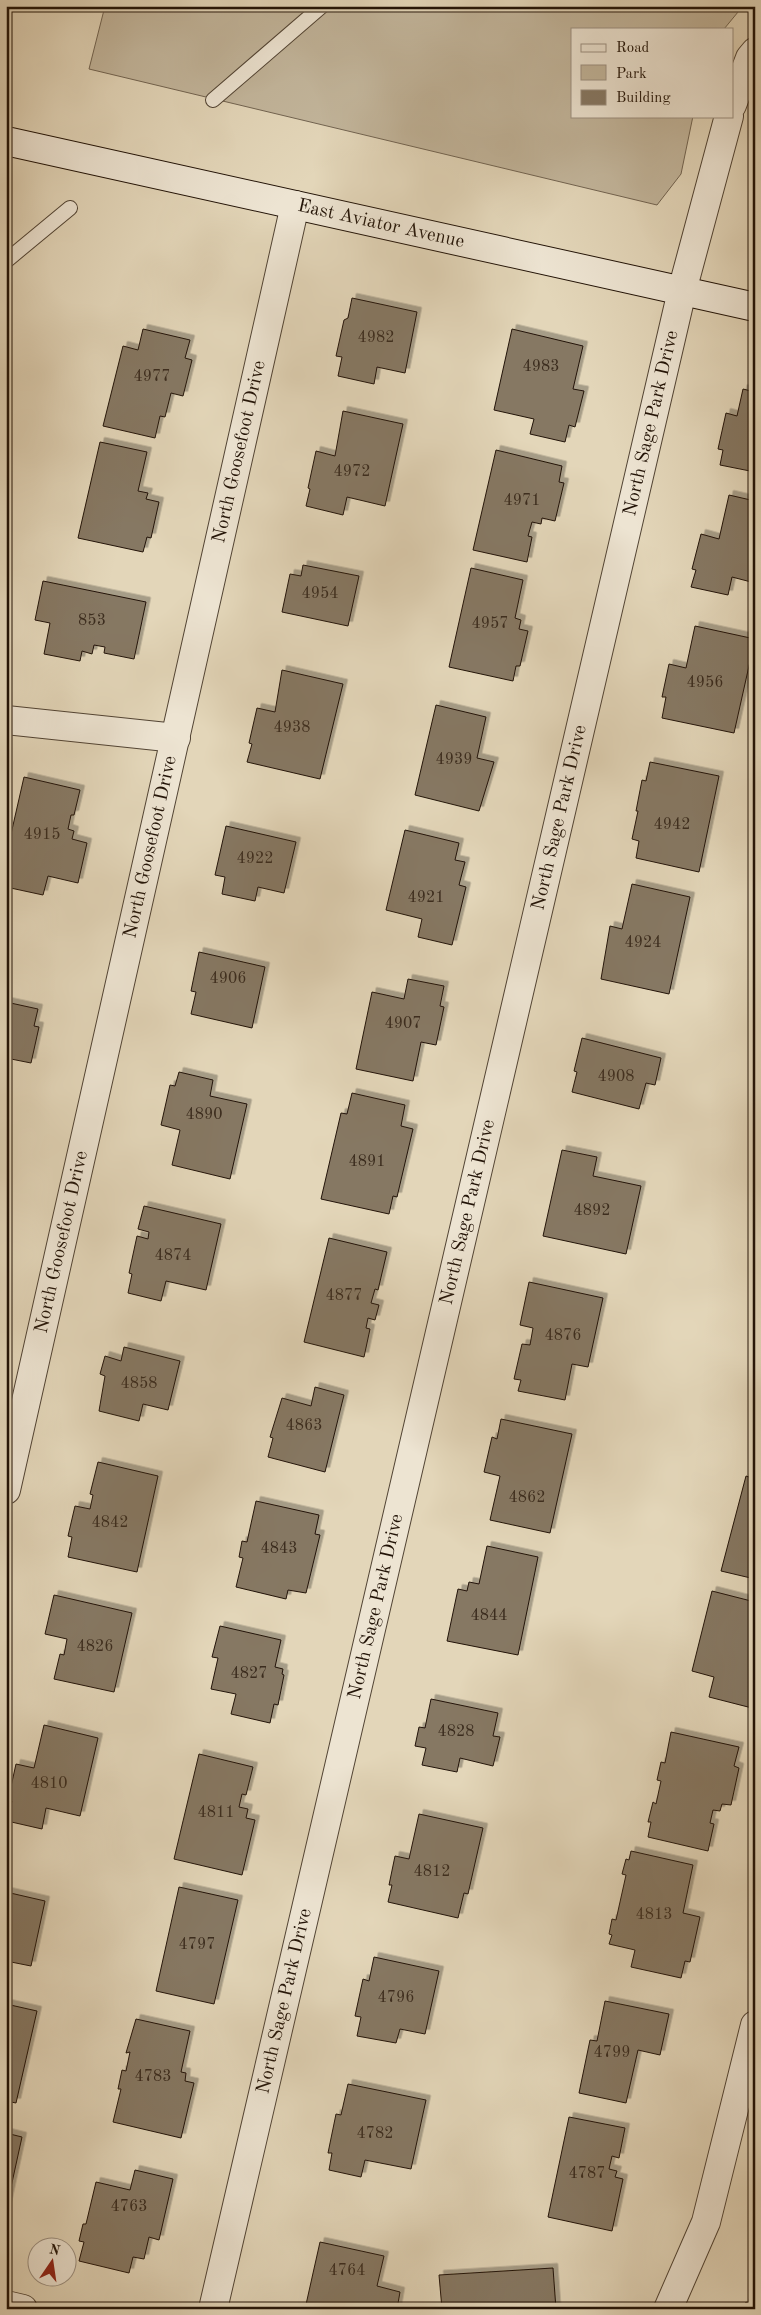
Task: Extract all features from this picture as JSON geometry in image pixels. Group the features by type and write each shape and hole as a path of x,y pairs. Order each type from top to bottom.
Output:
{"street":[{"path":"734,100 750,58 755,52"},
{"name":"North Sage Park Drive","path":"213,2309 682,291 728,118"},
{"name":"East Aviator Avenue","path":"6,141 755,307"},
{"name":"North Goosefoot Drive","path":"6,1490 295,205"},
{"path":"6,720 176,738"},
{"path":"668,2309 706,2222 755,2026"},
{"path":"6,2305 23,2309"}],"lane":[{"path":"213,100 322,6"},
{"path":"6,261 70,208"}],"green space":[{"path":"105,6 743,6 725,28 571,28 571,118 693,118 681,174 657,205 89,69"}],"building":[{"path":"352,298 417,312 405,373 377,367 374,384 338,376 342,357 336,356 344,320 348,318"},
{"path":"143,329 190,340 185,358 192,360 183,396 171,393 165,417 160,416 155,438 103,426 123,346 138,350"},
{"path":"512,329 583,346 573,389 584,391 575,427 569,425 565,442 530,434 534,419 494,410"},
{"path":"743,389 755,392 755,472 720,465 723,450 718,449 726,413 737,416"},
{"path":"343,411 403,424 385,506 347,497 343,515 306,506 316,451 335,456"},
{"path":"100,442 147,452 138,491 148,493 146,499 159,502 151,538 147,537 143,552 78,538"},
{"path":"496,450 562,466 559,482 564,483 555,521 542,518 541,524 532,522 528,536 532,537 527,562 473,550"},
{"path":"729,495 755,501 755,583 732,577 728,595 691,587 696,570 692,569 701,534 719,539"},
{"path":"303,565 359,576 348,626 282,612 290,574 301,576"},
{"path":"471,568 523,580 515,618 521,620 519,629 528,631 520,666 516,666 513,681 449,667"},
{"path":"43,581 146,602 134,659 104,653 105,647 94,645 92,654 82,651 80,661 44,654 50,623 35,620"},
{"path":"695,626 755,639 734,733 662,718 666,697 662,697 669,664 686,668"},
{"path":"282,670 343,684 320,779 247,762 252,744 249,743 257,708 275,712"},
{"path":"436,705 486,717 477,758 494,762 479,811 415,795"},
{"path":"650,762 719,776 699,872 636,858 639,841 632,839 638,811 636,811 642,780 646,781"},
{"path":"24,777 80,790 74,815 71,815 68,829 74,831 72,839 87,843 78,883 48,876 43,895 6,887 6,856"},
{"path":"226,826 296,842 284,893 258,887 255,901 222,894 225,877 215,875"},
{"path":"405,830 459,843 455,860 465,862 459,885 466,887 452,945 418,937 422,919 386,910"},
{"path":"632,884 690,897 669,994 601,979 610,926 622,929"},
{"path":"199,952 265,967 252,1028 191,1014 196,992 191,991"},
{"path":"408,979 444,986 440,1006 444,1007 436,1045 421,1042 413,1081 356,1069 372,992 404,999"},
{"path":"6,1002 38,1009 34,1026 39,1027 31,1063 6,1058"},
{"path":"582,1038 661,1058 655,1085 646,1083 639,1109 572,1092 577,1072 574,1071"},
{"path":"179,1072 213,1080 210,1096 247,1104 230,1179 172,1165 180,1130 161,1125 170,1085 175,1086"},
{"path":"352,1093 405,1105 401,1126 413,1129 397,1197 393,1196 389,1214 321,1199 341,1113 347,1114"},
{"path":"562,1150 597,1157 593,1176 641,1186 626,1254 543,1236"},
{"path":"144,1206 221,1224 206,1290 166,1281 161,1301 128,1293 132,1274 129,1273 137,1236 148,1239 149,1232 138,1229"},
{"path":"329,1238 387,1252 378,1290 375,1289 371,1303 379,1305 375,1320 368,1318 366,1328 370,1329 364,1357 304,1342"},
{"path":"529,1282 603,1298 588,1367 572,1364 565,1400 518,1391 521,1380 514,1379 522,1344 530,1345 533,1328 520,1325"},
{"path":"124,1347 180,1361 168,1410 143,1404 139,1421 99,1411 105,1376 100,1374 105,1356 121,1361"},
{"path":"315,1387 344,1395 325,1472 268,1457 273,1438 270,1437 282,1398 311,1406"},
{"path":"501,1419 572,1434 550,1533 490,1520 500,1476 484,1472 492,1437 497,1439"},
{"path":"98,1462 158,1476 137,1572 68,1557 72,1537 68,1536 75,1506 90,1509 93,1495 90,1494"},
{"path":"746,1476 755,1479 755,1579 721,1571"},
{"path":"256,1501 319,1515 315,1534 320,1535 306,1593 288,1590 286,1599 236,1587 243,1558 239,1557 242,1541 247,1542"},
{"path":"487,1546 538,1557 518,1655 447,1641 458,1589 467,1591 469,1582 479,1584"},
{"path":"712,1591 755,1602 753,1649 755,1698 752,1708 709,1697 714,1677 692,1671"},
{"path":"54,1595 132,1613 114,1692 54,1679 60,1654 64,1655 67,1639 45,1634"},
{"path":"220,1626 281,1640 275,1667 283,1669 282,1674 284,1675 278,1705 274,1704 270,1723 231,1714 236,1694 211,1689 218,1658 212,1657"},
{"path":"431,1699 498,1713 493,1736 500,1737 493,1766 460,1758 457,1772 422,1765 426,1748 415,1746 419,1727 425,1728"},
{"path":"44,1725 98,1738 80,1816 46,1808 42,1829 7,1821 12,1801 8,1800 16,1764 34,1768"},
{"path":"671,1732 739,1747 734,1766 739,1768 731,1805 722,1804 720,1811 713,1810 710,1823 714,1824 708,1851 648,1837 651,1822 648,1822 653,1802 656,1804 661,1781 657,1780 661,1762 665,1763"},
{"path":"199,1754 253,1767 246,1795 242,1794 239,1807 248,1809 246,1818 255,1820 242,1875 174,1859"},
{"path":"419,1814 483,1828 468,1894 464,1893 458,1918 388,1902 392,1885 389,1885 395,1856 409,1859"},
{"path":"631,1851 693,1865 683,1913 700,1917 690,1962 685,1961 681,1978 631,1967 635,1950 609,1944 612,1935 609,1934 612,1919 616,1920 626,1875 622,1874 626,1859 629,1860"},
{"path":"179,1887 238,1900 214,2004 156,1991"},
{"path":"6,1892 45,1901 31,1966 6,1961"},
{"path":"374,1957 439,1971 425,2034 400,2029 396,2043 357,2036 361,2017 355,2016 363,1979 369,1981"},
{"path":"605,2001 669,2014 660,2055 638,2050 626,2103 579,2093 590,2040 597,2041"},
{"path":"6,2004 37,2011 16,2103 6,2101"},
{"path":"136,2019 190,2031 181,2072 186,2073 185,2081 194,2083 181,2138 113,2122 121,2089 118,2089 122,2070 126,2071 130,2052 126,2053"},
{"path":"348,2084 426,2100 411,2169 365,2160 361,2177 329,2170 332,2153 328,2153 336,2114 341,2115"},
{"path":"569,2117 625,2128 619,2158 612,2156 609,2169 617,2171 615,2177 623,2179 612,2231 548,2217"},
{"path":"6,2133 22,2137 6,2210"},
{"path":"135,2170 173,2179 159,2240 149,2237 144,2259 133,2257 129,2273 79,2261 84,2242 79,2241 83,2224 86,2224 96,2182 130,2190"},
{"path":"320,2242 384,2256 377,2286 400,2292 397,2309 305,2309"},
{"path":"553,2268 556,2309 442,2309 439,2275"},
{"path":"746,2302 755,2308 755,2309 742,2309"}]}
